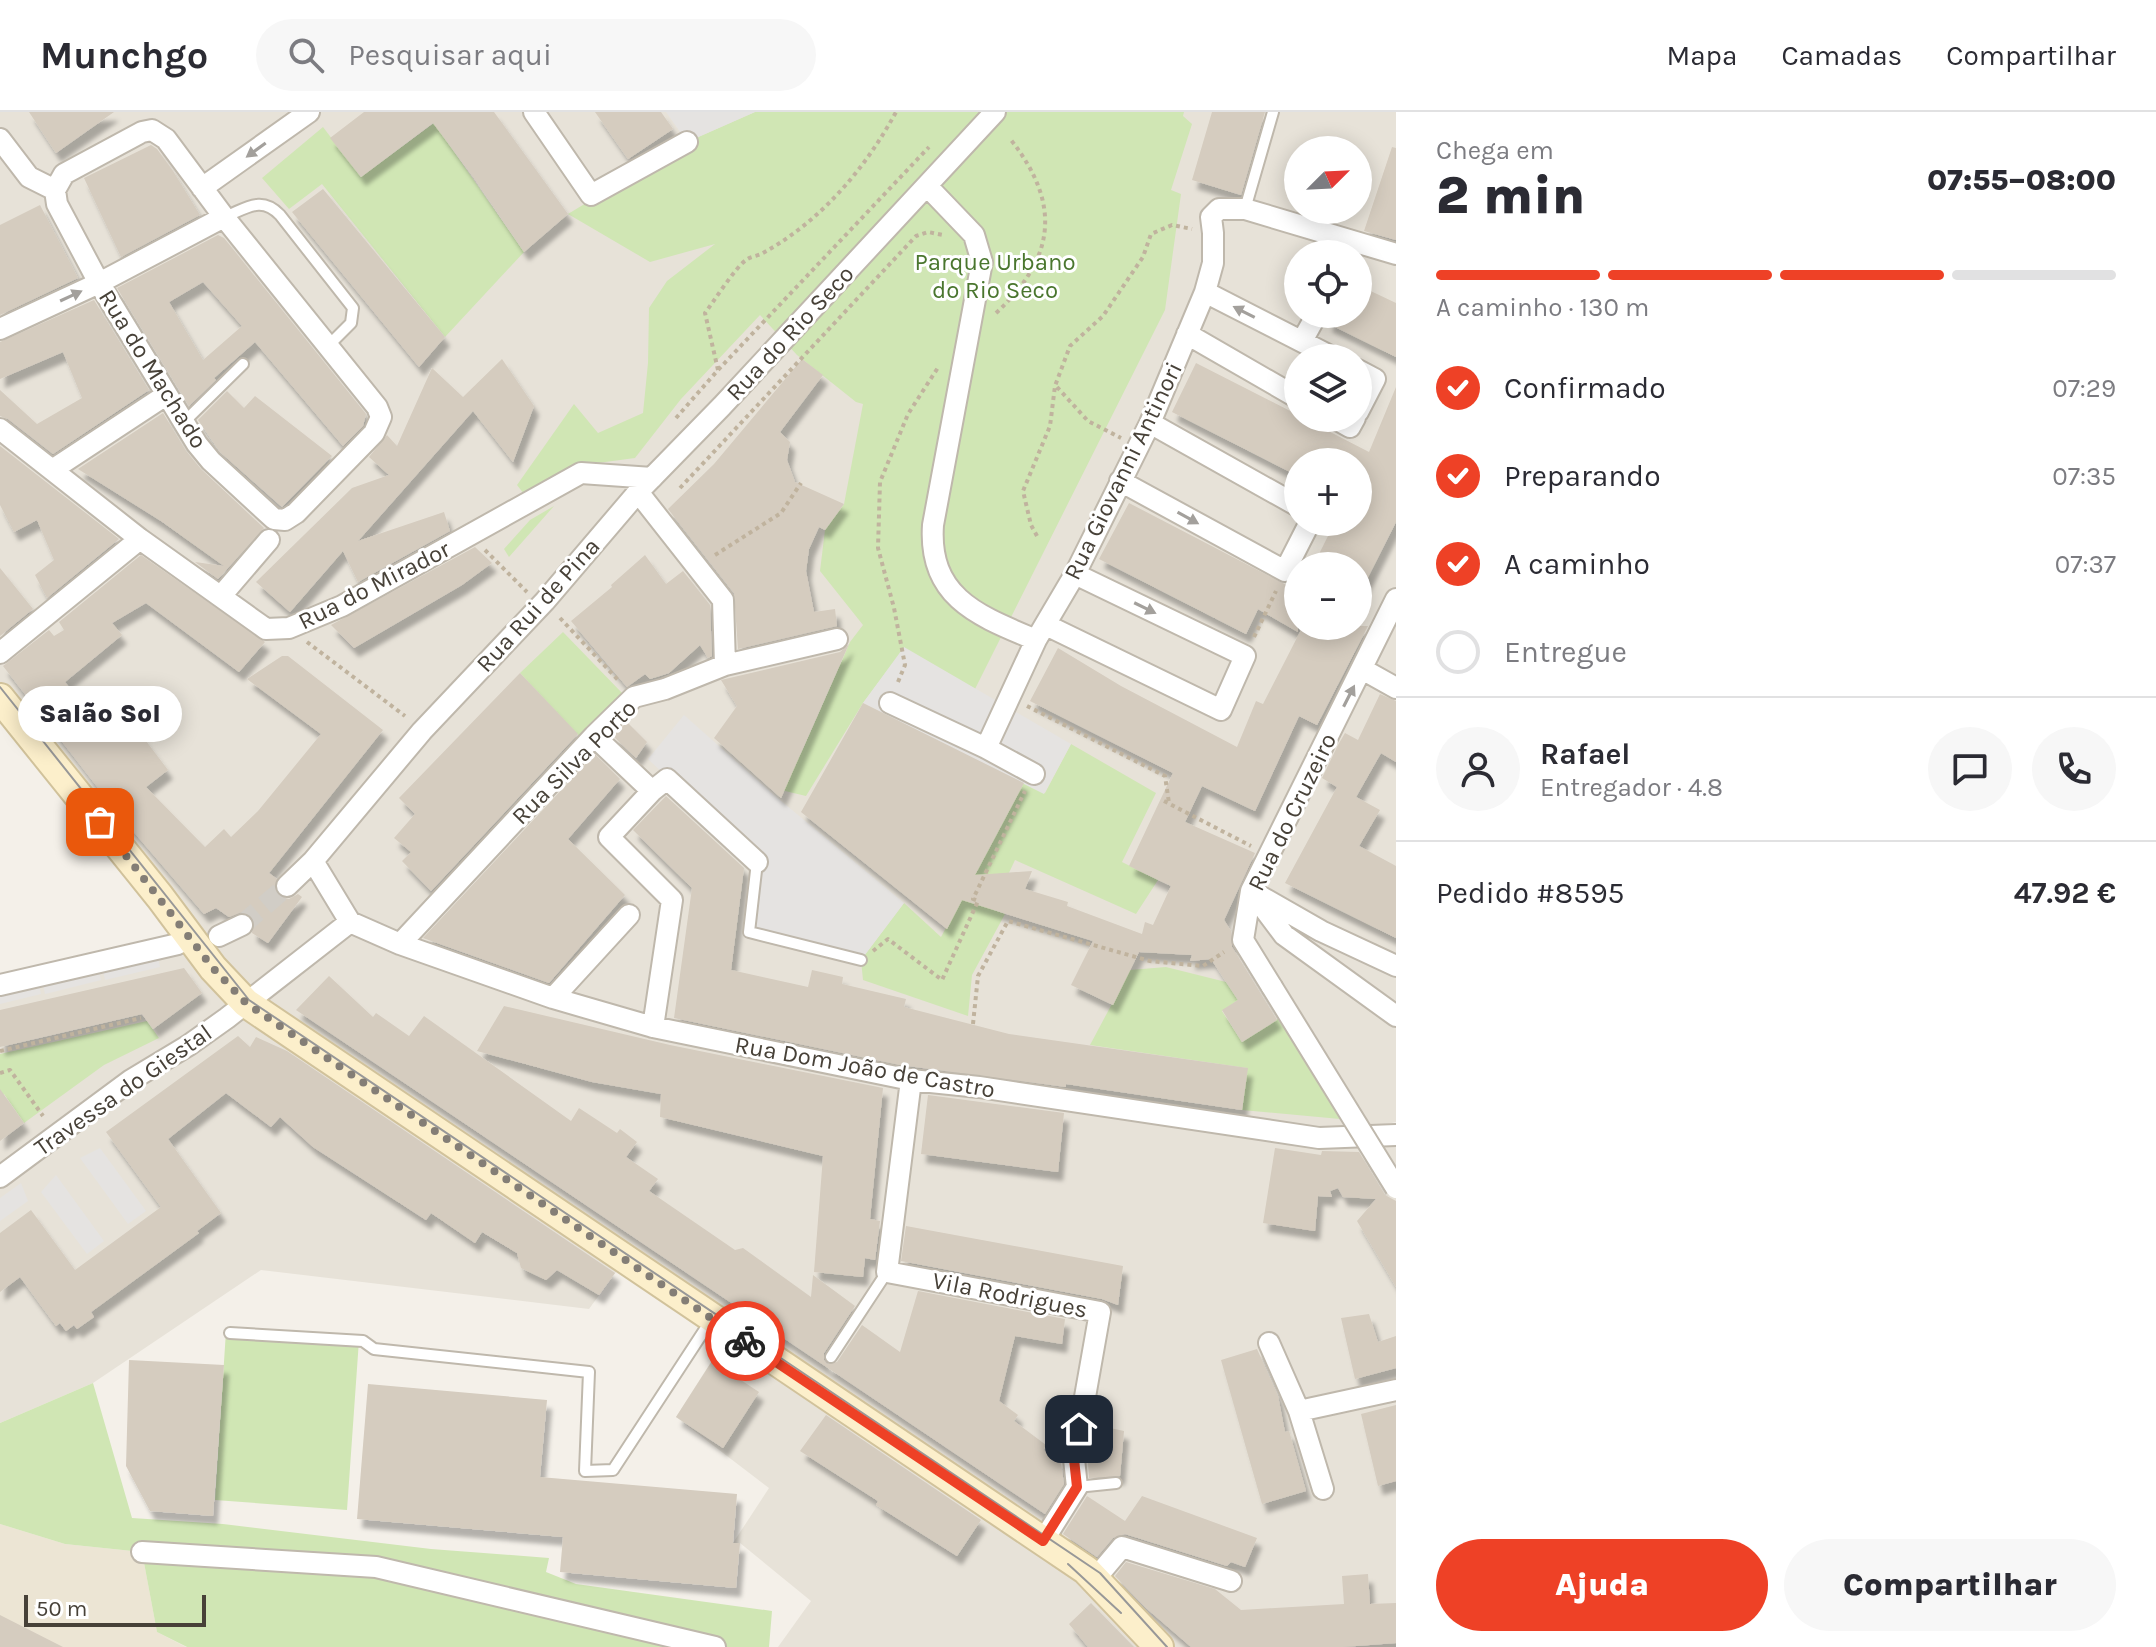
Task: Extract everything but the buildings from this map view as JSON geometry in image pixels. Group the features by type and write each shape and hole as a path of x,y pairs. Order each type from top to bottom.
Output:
{"street":[{"path":"202,188 309,112"},
{"path":"534,112 591,195 687,142"},
{"name":"Rua do Rio Seco","path":"645,485 928,187 995,112"},
{"path":"0,139 29,177 55,190 64,174 142,132 152,130 166,139 224,217 329,345"},
{"path":"928,187 974,235 982,262 933,525 933,555 944,582 965,605 991,620 1041,633 1221,710 1245,656 1075,574"},
{"name":"Rua do Machado","path":"55,190 60,212 99,283 183,423 211,461 274,519 285,520 296,513 379,426 381,417 377,407 329,345"},
{"path":"1213,233 1211,217 1219,209 1245,209 1331,240"},
{"path":"0,329 99,283 224,217"},
{"name":"Rua Giovanni Antinori","path":"986,748 1041,633 1075,574 1150,423 1205,292 1213,263 1213,233"},
{"path":"1372,251 1396,254"},
{"path":"1205,292 1308,344"},
{"path":"1302,341 1309,328"},
{"path":"1187,334 1284,390"},
{"path":"52,470 166,395"},
{"path":"1150,423 1284,498"},
{"name":"Rua do Mirador","path":"0,429 140,539 266,629 289,628 342,606 581,473 645,485"},
{"path":"1120,481 1284,570"},
{"path":"645,485 696,567 723,600 725,665"},
{"name":"Rua Rui de Pina","path":"287,886 313,861 422,731 543,604 645,485"},
{"path":"0,653 140,539"},
{"path":"221,596 269,540"},
{"name":"Rua do Cruzeiro","path":"1243,940 1251,891 1396,599"},
{"name":"Rua Silva Porto","path":"400,944 634,697 665,689 725,665 837,639"},
{"path":"1362,669 1396,688"},
{"path":"0,698 213,968 246,1003 1043,1541 1095,1579 1159,1647"},
{"path":"890,703 1034,774"},
{"path":"594,736 652,791"},
{"path":"653,1027 672,900 609,837 667,779 757,862"},
{"path":"313,861 350,922"},
{"path":"1251,891 1321,931 1396,966"},
{"path":"1251,891 1284,935 1396,1016"},
{"path":"553,998 629,915"},
{"name":"Travessa do Giestal","path":"0,1177 131,1080 189,1045 350,922"},
{"name":"Rua Dom João de Castro","path":"350,922 400,944 553,998 653,1027 911,1080 979,1087 1319,1138 1396,1135"},
{"path":"219,936 242,925"},
{"path":"1243,940 1396,1188"},
{"path":"0,985 178,944"},
{"path":"887,1272 911,1080"},
{"name":"Vila Rodrigues","path":"887,1272 1100,1312 1074,1459 1077,1487"},
{"path":"1269,1343 1299,1411 1323,1489"},
{"path":"1299,1411 1396,1390"},
{"path":"1043,1541 1077,1487"},
{"path":"1095,1579 1122,1547 1231,1581"},
{"path":"142,1552 376,1567 715,1647"}],"lane":[{"path":"1245,209 1273,112"},
{"path":"224,217 262,204 271,206 280,215 353,308 351,323 329,345"},
{"path":"183,423 243,364"},
{"path":"757,862 749,932 861,960"},
{"path":"831,1357 887,1272"},
{"path":"230,1333 363,1341 374,1349 589,1372 585,1471 613,1470 712,1318"},
{"path":"1077,1487 1116,1483"}],"path":[{"path":"718,370 705,313 746,260 762,254 808,221 843,188 875,149 896,112"},
{"path":"668,427 935,140"},
{"path":"988,320 1026,282 1039,260 1045,235 1045,217 1036,183 1030,167 1011,140"},
{"path":"1037,536 1031,525 1023,491 1050,426 1055,386 1070,346 1103,316 1143,257 1151,234 1172,225 1213,233"},
{"path":"680,488 916,236 928,232 942,234 953,244"},
{"path":"890,703 905,665 878,548 880,482 908,414 939,365"},
{"path":"1055,386 1088,421 1137,446"},
{"path":"696,567 781,513 801,483"},
{"path":"469,535 543,604 634,697"},
{"path":"1245,656 1284,573"},
{"path":"289,628 422,731"},
{"path":"1023,704 1165,776 1166,802 1268,855"},
{"path":"888,939 942,980 978,901 973,899 1034,774"},
{"path":"973,1024 978,976 1008,921 1150,961 1203,966 1243,940"},
{"path":"0,1051 141,1018"},
{"path":"0,1073 10,1070 43,1116"}],"shaded area":[{"path":"0,112 1396,112 1396,1122 1319,1138 1396,1132 1396,1647 778,1647 811,1601 740,1543 733,1543 769,1488 676,1417 730,1332 627,1257 589,1309 261,1270 93,1383 0,1423 0,988 194,945 0,699"},
{"path":"666,112 755,112 687,142"},
{"path":"904,647 1071,744 1044,794 863,703"},
{"path":"684,715 904,903 861,960 749,932 756,862 648,759"},
{"path":"158,958 160,967 105,980 103,971"},
{"path":"99,972 101,980 45,994 43,985"},
{"path":"39,985 41,994 0,1004 0,994"},
{"path":"100,1148 146,1211 128,1224 80,1158"},
{"path":"56,1175 104,1241 87,1254 41,1192"},
{"path":"21,1183 28,1201 0,1221 0,1198"},
{"path":"0,1524 65,1544 142,1552 157,1632 186,1647 0,1647"}],"green space":[{"name":"Parque Urbano do Rio Seco","path":"755,112 1184,112 1183,116 1192,124 1171,190 1181,194 1165,310 975,689 904,648 863,703 806,796 785,791 777,794 802,751 850,642 863,625 820,571 825,530 844,504 863,404 856,402 797,355 760,315 681,399 635,458 583,465 524,494 517,485 574,404 598,433 643,413 649,308 667,281 715,244 650,262 568,214 687,142"},
{"path":"434,123 524,252 445,337 322,184 289,209 262,178 323,127 361,177"},
{"path":"554,506 509,557 504,549 530,520"},
{"path":"563,632 623,694 581,738 520,673"},
{"path":"1071,744 1156,793 1122,862 1158,880 1136,914 1015,860 992,909 1005,914 972,975 968,1016 863,980 861,960 904,903 941,937 1024,782 1045,793"},
{"path":"1166,967 1226,982 1238,1000 1222,1011 1242,1042 1281,1017 1340,1119 1242,1110 1247,1068 1090,1045 1130,970"},
{"path":"147,1021 159,1038 104,1065 24,1123 4,1094 0,1096 0,1054"},
{"path":"226,1331 359,1340 347,1510 215,1500"},
{"path":"93,1383 132,1518 223,1524 431,1549 549,1558 546,1572 576,1584 772,1611 769,1647 187,1647 157,1632 142,1552 65,1544 0,1524 0,1423"}],"tunnel":[{"path":"242,925 287,886"}],"tram line":[{"path":"0,687 249,1000 1100,1573 1167,1647"},
{"path":"1068,1564 1121,1613"}],"way so far":[{"path":"100,822 213,968 246,1003 745,1341"}],"place":[{"name":"Salão Sol","path":"100,822"}],"route":[{"path":"745,1341 1043,1541 1077,1487 1074,1459 1079,1429"}]}
